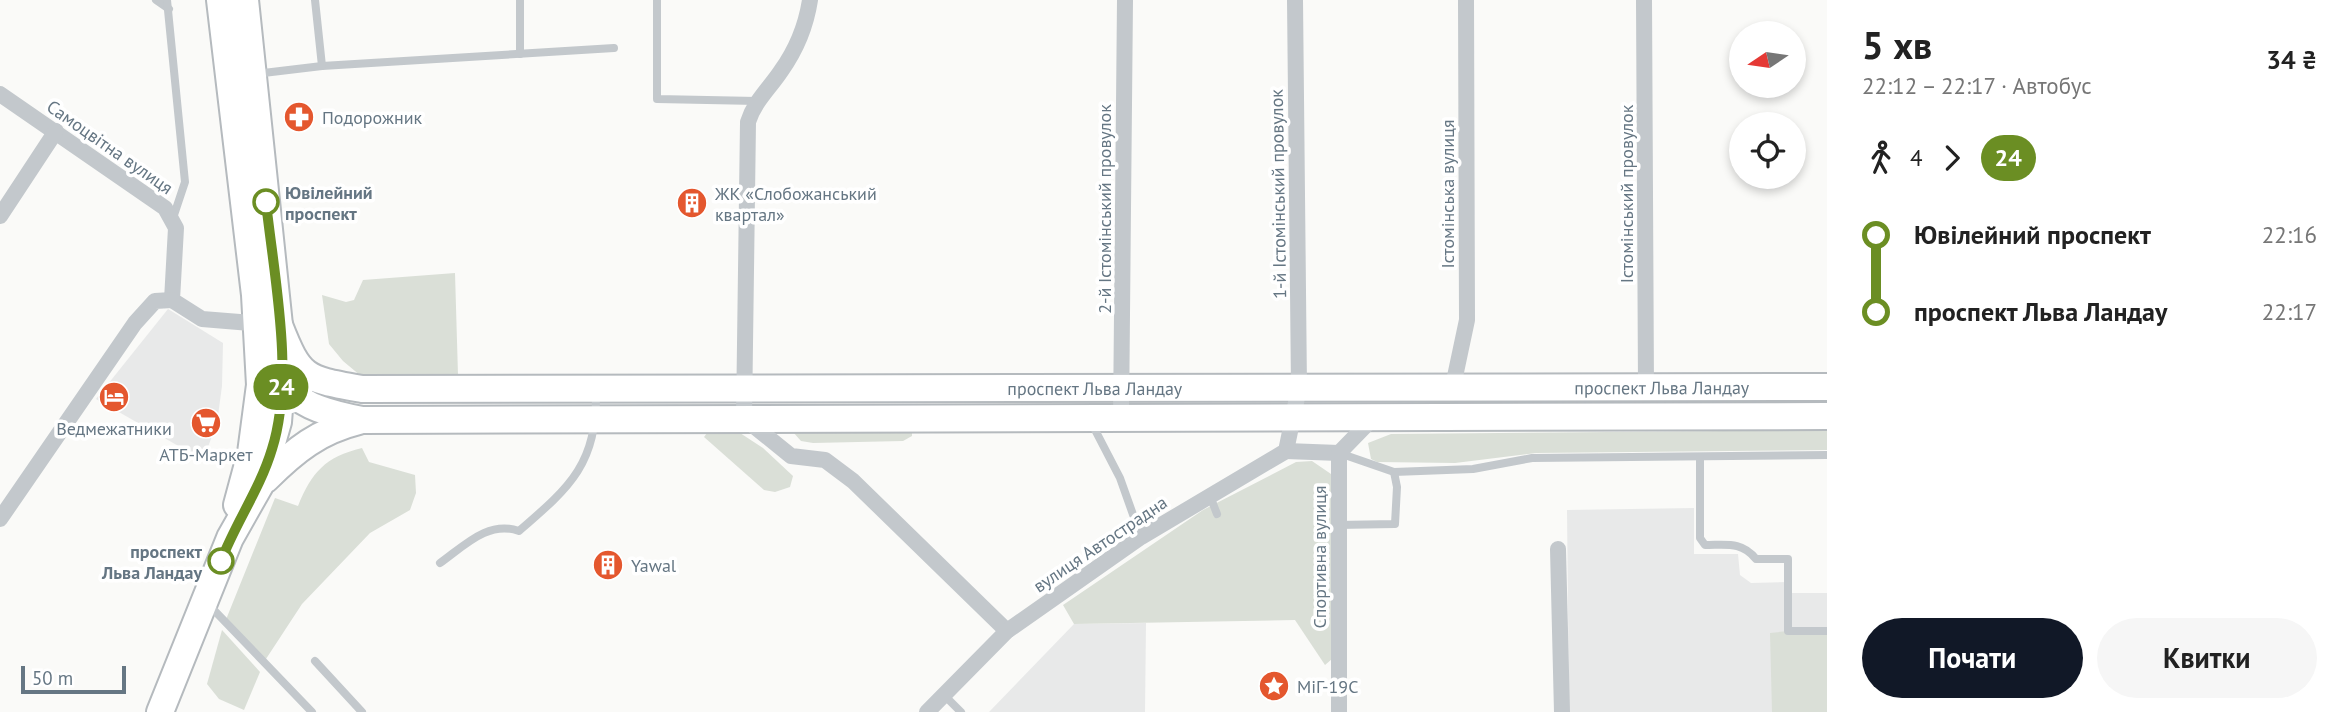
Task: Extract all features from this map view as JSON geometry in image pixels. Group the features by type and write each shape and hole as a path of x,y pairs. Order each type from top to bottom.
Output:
{"main road":[{"path":"220,0 241,76"},
{"path":"230,538 260,485 278,422 281,383 268,324 241,76 245,0"},
{"path":"268,324 301,371 327,383 362,389"},
{"path":"160,712 230,538 251,453 268,324"},
{"path":"281,383 309,406 362,420"},
{"name":"проспект Льва Ландау","path":"362,389 1827,387"},
{"path":"251,453 278,422 309,406 362,389"},
{"name":"проспект Льва Ландау","path":"362,420 1827,416"},
{"path":"260,485 307,441 339,426 362,420"}],"street":[{"path":"810,0 799,39 784,68 757,101 748,131 744,418 791,456 825,460 852,481 1007,631"},
{"name":"2-й Істомінський провулок","path":"1121,419 1125,0"},
{"name":"1-й Істомінський провулок","path":"1294,419 1299,388 1295,0"},
{"name":"Істомінська вулиця","path":"1454,386 1467,320 1466,0"},
{"name":"Істомінський провулок","path":"1644,0 1646,387"},
{"name":"Самоцвітна вулиця","path":"0,94 164,208 176,228 172,300"},
{"path":"0,216 56,131"},
{"path":"0,519 135,323 155,301 172,300 202,319 268,324"},
{"path":"1294,419 1286,452 1339,453 1374,417"},
{"name":"вулиця Автострадна","path":"927,712 1007,631 1141,537 1286,452"},
{"name":"Спортивна вулиця","path":"1339,453 1339,712"},
{"path":"1558,549 1562,712"}],"lane":[{"path":"156,0 168,4 185,182 173,219"},
{"path":"315,0 322,66"},
{"path":"520,0 520,54"},
{"path":"657,0 657,99 757,101"},
{"path":"241,76 322,66 614,48"},
{"path":"440,564 493,528 505,526 519,531 561,495 583,467 597,419 596,388"},
{"path":"1089,419 1120,478 1141,537"},
{"path":"1339,453 1394,472 1473,470 1532,458 1827,455"},
{"path":"1700,457 1700,538 1705,545 1737,544 1748,548 1756,559 1788,559 1788,631 1827,631"},
{"path":"1337,525 1395,524 1397,487 1394,472"},
{"path":"1210,496 1217,514"},
{"path":"205,601 312,712"},
{"path":"315,661 362,712"},
{"path":"944,695 961,712"}],"shaded area":[{"path":"455,273 458,375 361,376 343,361 329,344 322,295 346,302 354,300 363,280"},
{"path":"168,309 223,343 222,386 217,423 203,460 96,399"},
{"path":"1827,430 1827,450 1536,453 1455,463 1377,462 1371,459 1368,443 1391,434"},
{"path":"793,432 912,432 912,436 903,441 813,443 801,441"},
{"path":"707,433 740,433 763,448 793,476 790,487 775,492 764,490 704,437"},
{"path":"362,448 369,462 415,475 416,493 410,510 370,533 302,604 264,662 225,622 275,498 298,506 321,468 338,456"},
{"path":"1312,461 1331,474 1332,659 1325,665 1295,620 1074,624 1063,605 1203,510 1296,462"},
{"path":"1694,508 1694,554 1738,554 1740,575 1751,583 1787,582 1788,593 1827,593 1827,712 1569,712 1567,510"},
{"path":"1146,623 1145,712 989,712 1074,624"},
{"path":"222,630 260,672 244,710 219,699 207,684"},
{"path":"1827,631 1827,712 1772,712 1770,633"}],"bus line":[{"name":"24","path":"221,561 230,538 260,485 278,422 281,383 279,325 266,202"}],"place":[{"name":"Подорожник","path":"299,117"},
{"name":"Ювілейний проспект","path":"266,202"},
{"name":"ЖК «Слобожанський квартал»","path":"692,203"},
{"name":"Ведмежатники","path":"114,397"},
{"name":"АТБ-Маркет","path":"206,423"},
{"name":"проспект Льва Ландау","path":"221,561"},
{"name":"Yawal","path":"608,565"},
{"name":"МіГ-19С","path":"1274,686"}]}
